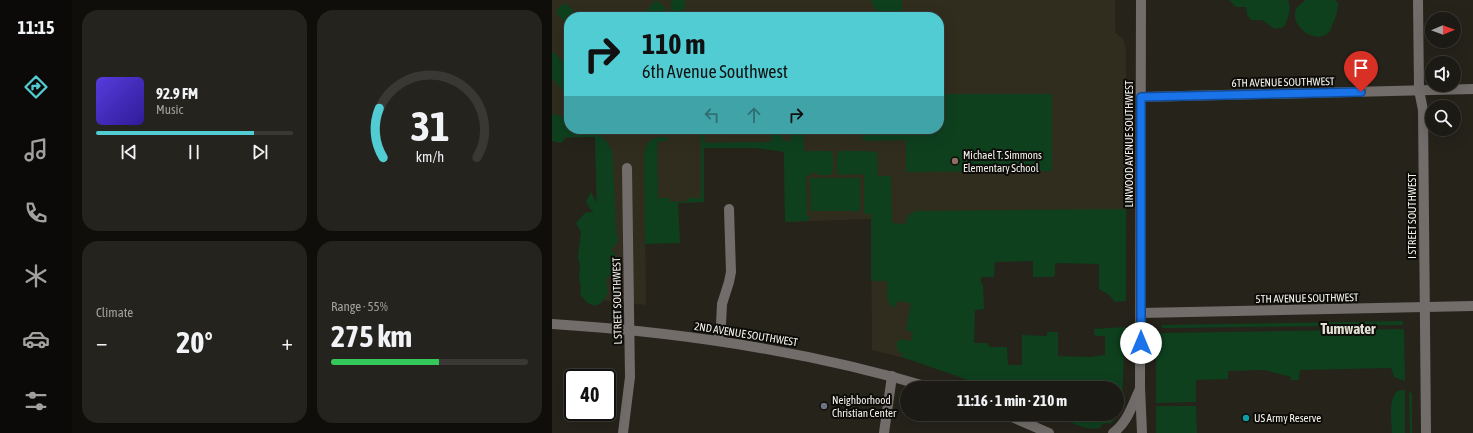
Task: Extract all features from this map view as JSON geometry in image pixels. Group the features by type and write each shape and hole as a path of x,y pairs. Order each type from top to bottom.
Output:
{"street":[{"name":"LINWOOD AVENUE SOUTHWEST","path":"1141,0 1140,387 1142,433"},
{"name":"I STREET SOUTHWEST","path":"1418,0 1419,90 1423,110 1426,433"},
{"name":"6TH AVENUE SOUTHWEST","path":"1141,97 1473,89"},
{"name":"L STREET SOUTHWEST","path":"623,433 630,377 627,168"},
{"path":"718,341 722,304 731,272 729,209"},
{"name":"5TH AVENUE SOUTHWEST","path":"1141,313 1473,306"},
{"name":"2ND AVENUE SOUTHWEST","path":"552,324 718,341 804,356 909,381"},
{"path":"884,433 892,376"},
{"path":"1113,433 1121,427 1127,418 1140,387"},
{"path":"1021,421 1049,433"}],"shaded area":[{"name":"Michael T. Simmons Elementary School","path":"552,0 1115,0 1115,32 1123,39 1126,48 1126,233 916,249 920,362 872,350 871,219 785,222 784,152 756,148 704,148 704,202 645,204 646,305 599,300 595,137 552,138"}],"green space":[{"path":"656,0 665,7 666,12 645,12"},
{"path":"671,0 685,0 685,8 681,12 671,12"},
{"path":"871,0 902,0 902,12 878,12"},
{"path":"1229,0 1288,0 1290,7 1289,14 1284,27 1275,29 1262,20 1251,20 1247,15 1246,7 1236,7"},
{"path":"1305,0 1335,0 1338,3 1337,14 1331,30 1324,36 1317,37 1305,32 1296,22 1296,9"},
{"path":"565,3 575,12 564,12 564,20 557,14 557,9"},
{"path":"552,51 564,62 564,91 552,79"},
{"path":"944,94 1052,94 1052,171 906,172 906,140 863,141 863,134 944,134"},
{"path":"552,114 564,117 564,134 597,134 607,142 612,151 618,241 611,250 617,256 617,272 606,278 608,293 598,305 591,305 580,294 580,266 578,257 581,232 576,223 585,213 594,211 591,210 586,202 591,192 597,203 595,137 566,137 561,143 552,141"},
{"path":"701,134 704,134 705,143 771,142 771,134 782,134 783,141 791,141 791,134 803,134 804,151 830,151 833,154 833,172 831,175 817,175 817,172 813,172 812,175 809,174 806,177 806,213 807,216 810,216 808,221 785,222 784,152 756,148 704,148 704,202 678,203 680,243 645,244 644,156 646,146 650,140 667,137 667,141 657,142 658,198 670,198 670,202 688,201 688,198 701,198"},
{"path":"839,151 877,152 878,176 891,176 892,223 906,224 908,216 916,211 1126,209 1126,301 1115,302 1109,295 1099,289 1099,264 1055,263 1054,277 1033,277 1033,261 995,262 994,277 981,277 981,284 983,284 984,309 975,310 974,343 988,343 989,347 1007,347 1008,365 1022,365 1022,335 1047,336 1047,332 1058,332 1058,356 1089,357 1105,355 1105,336 1096,336 1094,334 1094,329 1125,327 1123,381 971,381 902,357 902,353 898,352 896,342 899,342 900,339 911,341 913,332 906,331 911,303 897,301 895,307 893,308 887,300 887,281 871,281 871,214 864,214 864,176 862,174 840,175 837,173 837,154"},
{"path":"810,178 860,178 860,211 811,211"},
{"path":"1403,321 1403,325 1162,328 1162,325"},
{"path":"1403,329 1405,381 1394,377 1391,368 1300,370 1299,380 1291,380 1291,377 1264,370 1228,371 1228,379 1196,380 1196,402 1156,403 1156,336 1160,335 1160,333"},
{"path":"1400,390 1405,390 1405,433 1392,433 1391,409 1393,397"},
{"path":"1409,391 1412,394 1412,433 1410,433"},
{"path":"1156,406 1196,406 1197,433 1156,433"},
{"path":"1068,421 1113,421 1110,424 1107,423 1101,425 1100,428 1094,429 1076,425"}],"place":[{"name":"Michael T. Simmons Elementary School","path":"955,161"},
{"name":"Neighborhood Christian Center","path":"824,406"},
{"name":"US Army Reserve","path":"1246,418"}],"district":[{"name":"Tumwater","path":"1348,328"}],"route":[{"path":"1141,343 1141,97 1361,92"}]}
